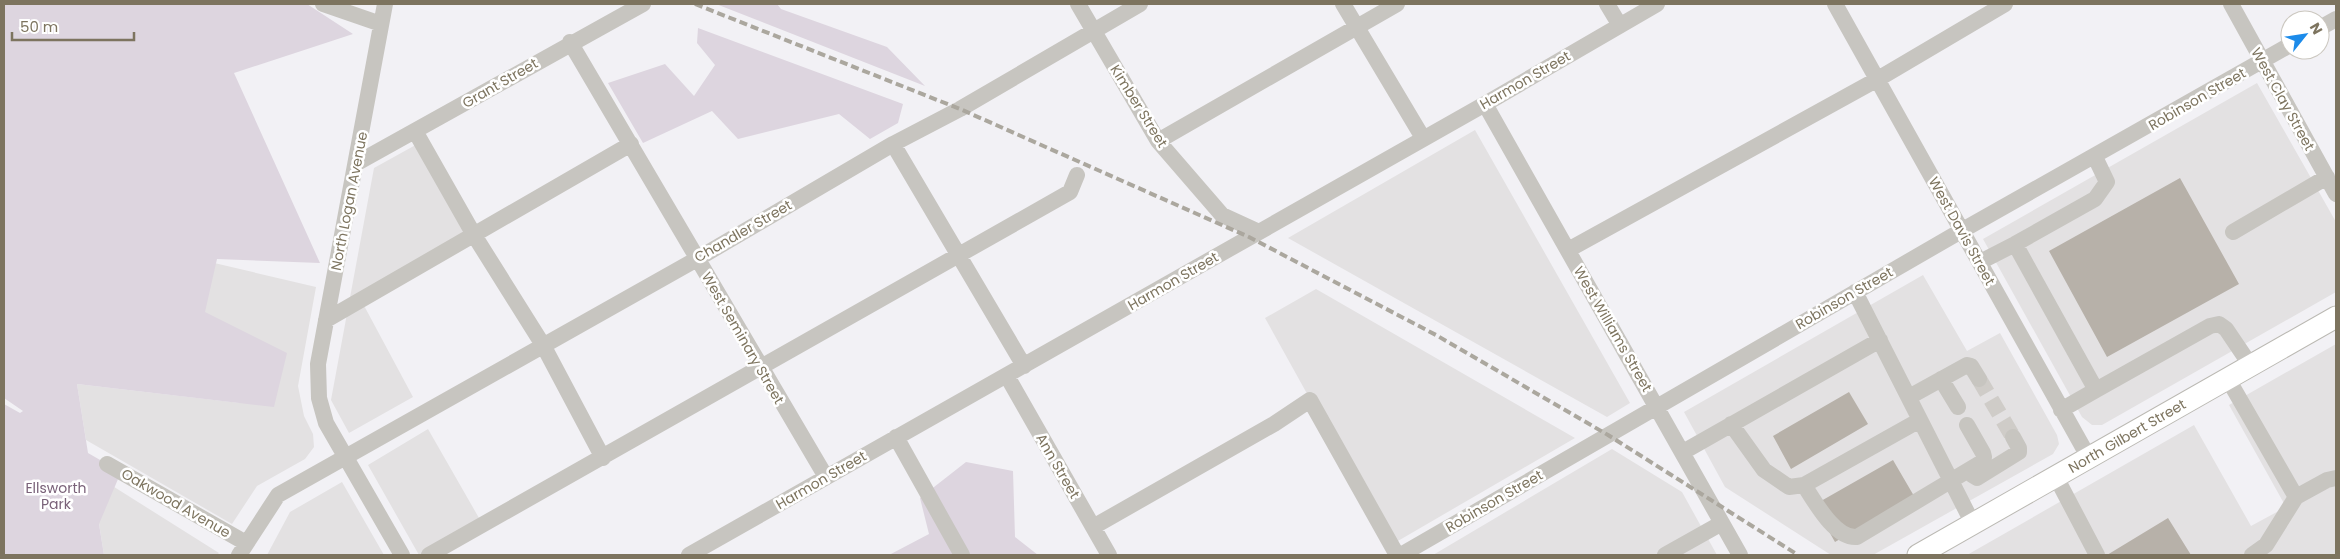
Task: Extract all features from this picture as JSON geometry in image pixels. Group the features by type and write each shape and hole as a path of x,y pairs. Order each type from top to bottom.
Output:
{"main road":[{"name":"North Gilbert Street","path":"1918,555 2336,317"}],"street":[{"path":"323,4 381,24"},
{"name":"North Logan Avenue","path":"385,4 357,163 318,364 319,398 326,423 402,555"},
{"name":"Grant Street","path":"357,163 570,42 643,4"},
{"name":"Kimber Street","path":"1078,4 1158,141 1222,215 1259,232"},
{"name":"Chandler Street","path":"345,457 697,259 893,144 960,110 1140,4"},
{"path":"1343,4 1423,138"},
{"path":"1158,141 1397,4"},
{"path":"1607,4 1619,24"},
{"name":"Harmon Street","path":"688,555 1485,104 1656,4"},
{"name":"West Davis Street","path":"1836,4 2089,458"},
{"path":"1568,250 1878,79 2004,4"},
{"name":"West Clay Street","path":"2230,4 2262,61 2329,171 2336,194"},
{"name":"West Seminary Street","path":"570,42 826,478"},
{"name":"Robinson Street","path":"1401,555 1961,231 2095,157 2280,51"},
{"name":"West Williams Street","path":"1485,104 1740,555"},
{"path":"415,131 474,236 544,344 603,458"},
{"path":"326,320 631,144"},
{"path":"893,144 1024,366"},
{"path":"1980,262 2095,199 2107,182 2095,157"},
{"path":"2233,232 2329,171"},
{"path":"429,555 761,369 1070,192 1077,175"},
{"path":"2014,244 2096,390"},
{"path":"1855,292 1973,524"},
{"path":"2061,410 2210,326 2219,324 2226,329 2251,366"},
{"path":"1682,452 1880,340"},
{"path":"1909,397 1967,365 1971,366 1979,378"},
{"name":"Ann Street","path":"1007,376 1109,555"},
{"path":"2228,379 2296,497"},
{"path":"1941,380 1958,407"},
{"path":"1093,527 1274,424 1310,400 1397,555"},
{"path":"1732,424 1764,470 1789,487 1804,485 1920,420"},
{"path":"1804,485 1823,514 1840,531 1850,538 1857,537 1982,462 1984,457 1967,424"},
{"path":"896,437 962,555"},
{"path":"1966,472 1977,478 2018,452 2019,448 2013,437"},
{"path":"242,549 278,495 345,457"},
{"name":"Oakwood Avenue","path":"107,464 242,549"},
{"path":"2056,477 2097,555"},
{"path":"2252,555 2266,545 2296,497 2332,479"},
{"path":"1665,555 1722,523"}],"shaded area":[{"path":"2257,83 2336,222 2336,292 2102,425 2092,425 2082,417 1983,239"},
{"path":"1475,130 1630,403 1607,417 1288,238"},
{"path":"421,142 474,235 361,300 413,397 349,433 331,400 374,168"},
{"path":"210,262 316,287 298,386 304,416 313,434 314,447 305,459 257,486 232,524 86,440 77,384 240,403 197,329"},
{"path":"1923,275 1967,351 2000,333 2057,435 2059,444 2053,454 1873,555 1831,555 1725,487 1684,412"},
{"path":"1316,289 1575,438 1391,545 1265,318"},
{"path":"2336,344 2336,555 1967,555 2194,425 2251,526 2286,507 2229,405"},
{"path":"428,429 483,525 429,555 419,555 368,465"},
{"path":"1612,449 1682,492 1717,555 1433,555"},
{"path":"342,482 384,555 267,555 290,512"},
{"path":"111,485 219,553 217,555 104,555 97,511"}],"green space":[{"name":"Ellsworth Park","path":"4,4 307,4 353,34 234,73 320,263 217,259 205,312 287,353 274,407 77,384 88,453 121,472 99,524 104,555 4,555 4,404 20,413 23,411 4,398"},
{"path":"716,4 777,4 781,9 887,47 925,86"},
{"path":"698,28 903,104 898,123 870,139 839,114 738,139 712,111 643,143 608,83 665,64 694,96 715,65 697,43"},
{"path":"966,462 1013,471 1015,537 1038,555 889,555 929,534 920,498"}],"building":[{"path":"2180,178 2239,284 2107,357 2049,251"},
{"path":"1849,392 1868,424 1791,469 1773,436"},
{"path":"1893,460 1914,496 1835,542 1814,505"},
{"path":"2168,518 2191,555 2107,555"}],"tunnel":[{"path":"1979,379 2013,437"}],"railway":[{"path":"695,4 960,109 1249,237 1436,335 1608,435 1798,555"}]}
